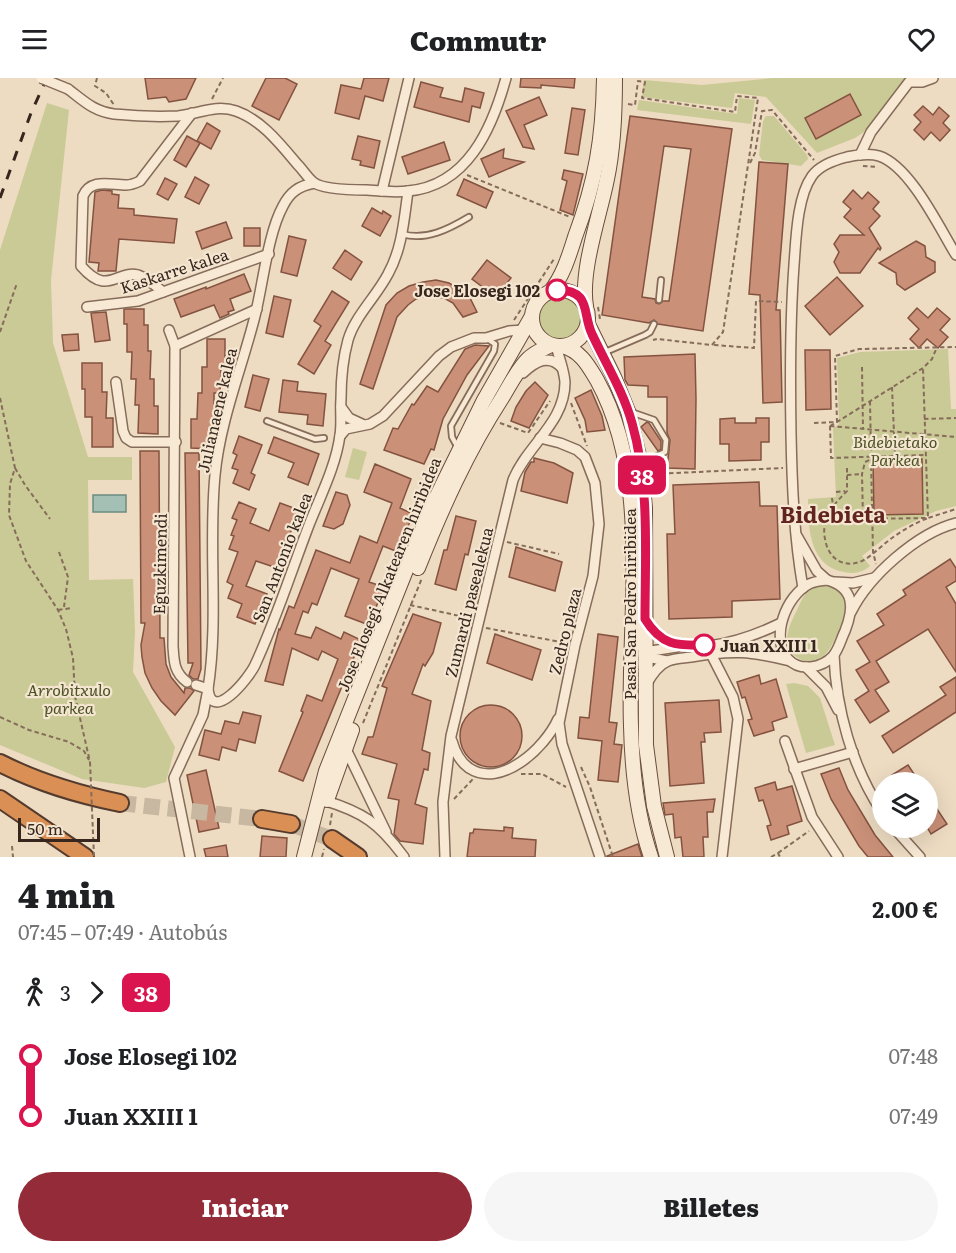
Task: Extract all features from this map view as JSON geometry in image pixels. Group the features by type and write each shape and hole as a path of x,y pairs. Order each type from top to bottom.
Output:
{"highway":[{"path":"0,763 53,786 85,796 120,803"},
{"path":"0,799 85,857"},
{"path":"262,819 291,824"},
{"path":"332,839 358,857"}],"main road":[{"path":"604,78 603,130 593,183 563,272 550,292 540,299 532,316 532,323 539,337 556,346 576,342 593,326 586,276 612,148 615,78"},
{"path":"550,292 564,290 590,302"},
{"name":"Jose Elosegi Alkatearen hiribidea","path":"313,857 327,801 333,753 430,510 516,331 532,316"},
{"name":"Pasai San Pedro hiribidea","path":"593,326 602,353 628,411 646,469 646,745 654,806 667,857"},
{"name":"Jose Elosegi Alkatearen hiribidea","path":"304,857 327,801 345,747 444,502 465,459 508,387 529,358 556,346"},
{"name":"Pasai San Pedro hiribidea","path":"556,346 577,352 590,369 611,410 623,450 631,520 633,764 638,800 651,857"}],"street":[{"path":"41,78 68,89 83,103 106,113 179,116 207,110 230,109 247,116 272,135 314,183 334,188 382,191 408,191 427,187 446,180 458,171 475,149 489,125 506,78"},
{"path":"382,191 409,78"},
{"path":"860,155 871,132 909,82 922,82 933,78"},
{"path":"163,292 137,275 103,281 91,275 81,266 83,196 86,189 93,185 128,185 140,182 192,113"},
{"path":"803,588 797,558 789,350 796,241 805,190 812,175 835,161 860,155 877,155 891,162 905,174 956,255"},
{"name":"Julianaene kalea","path":"215,701 209,698 208,689 214,637 213,531 216,462 278,217 283,204 293,191 301,185 314,183"},
{"name":"San Antonio kalea","path":"203,715 215,701 232,695 246,682 255,666 331,468 340,436 348,341 357,321 388,274 395,259 402,234 408,191"},
{"name":"Kaskarre kalea","path":"87,307 128,303 268,254"},
{"path":"175,346 256,309"},
{"name":"Eguzkimendi","path":"169,330 175,346 173,646 175,666 179,675 208,689"},
{"path":"340,436 346,429 370,424 383,416 439,356 451,347 468,340 516,331"},
{"name":"Zumardi pasealekua","path":"445,857 443,802 451,736 498,540 518,468 550,426 562,400 565,381 556,346"},
{"path":"508,387 532,364 542,360 552,360 562,369"},
{"path":"116,382 126,438 132,442 176,442"},
{"path":"341,407 349,418 362,424"},
{"name":"Zedro plaza","path":"540,438 578,450 585,457 596,483 599,524 594,566 559,716 561,744 600,857"},
{"path":"872,794 853,753 844,721 834,670 834,655 856,602 878,574 929,533 956,523"},
{"path":"796,534 817,571 843,588 848,595 851,613"},
{"path":"790,660 780,643 781,623 797,594 803,588 811,583 831,581 853,583 878,574"},
{"path":"645,619 660,637 682,646"},
{"path":"631,669 635,660 645,653 682,646 738,641 781,623"},
{"path":"631,636 645,653 656,660 667,661 711,654 754,652 790,660 806,667 826,687 844,721"},
{"path":"711,654 733,697 738,719 722,857"},
{"path":"806,667 819,665 834,655"},
{"path":"645,687 654,672 667,661"},
{"name":"San Antonio kalea","path":"190,857 174,778 203,715 208,689"},
{"path":"451,736 454,751 462,762 472,770 494,774 520,762 544,741 559,716"},
{"path":"544,741 553,739 561,744"},
{"path":"785,741 816,826 838,857"},
{"path":"345,747 387,834 404,857"},
{"path":"794,769 853,753"},
{"path":"327,801 358,813 387,834"},
{"path":"903,838 920,857"}],"lane":[{"path":"402,234 418,236 439,233 469,218"},
{"path":"659,300 661,280"},
{"path":"602,353 645,335 650,332 654,324"},
{"path":"458,449 452,437 451,426 494,351 495,344 486,338"},
{"path":"628,411 654,420 666,440 665,452 646,469"},
{"path":"267,421 315,439 324,438"}],"path":[{"path":"97,78 95,86 112,99 114,114"},
{"path":"207,110 223,78"},
{"path":"625,104 635,105 638,81 645,82 642,98 735,112 737,96 758,99 723,332 712,345"},
{"path":"748,165 755,153 762,111 772,110 821,168"},
{"path":"855,165 881,167"},
{"path":"458,171 572,219"},
{"path":"516,331 508,325 557,254"},
{"path":"0,332 17,283"},
{"path":"646,343 657,339 754,348 756,301 791,303"},
{"path":"590,302 600,317 593,326"},
{"path":"837,422 835,356 859,350 956,347"},
{"path":"830,426 923,368 932,359 937,348"},
{"path":"862,367 863,429"},
{"path":"923,368 928,518"},
{"path":"892,387 895,456"},
{"path":"0,398 15,468 50,519"},
{"path":"495,431 500,423 528,433 547,404 552,400 562,400 571,402 588,451"},
{"path":"870,401 873,552 878,574"},
{"path":"924,419 956,418"},
{"path":"814,423 837,422"},
{"path":"830,426 956,437"},
{"path":"830,426 831,458 926,455"},
{"path":"871,458 865,462 862,474 863,519 928,518"},
{"path":"646,469 792,467"},
{"path":"15,468 10,484 9,516 26,561 58,610 66,629 73,658 75,696 90,762 94,857"},
{"path":"846,468 847,491 833,506 826,518 824,533 826,547 831,556 839,562 851,564 864,560 908,527 956,509"},
{"path":"847,475 862,474"},
{"path":"836,492 847,491"},
{"path":"832,498 833,506"},
{"path":"498,540 559,554"},
{"path":"59,552 68,577 64,608"},
{"path":"361,726 424,573"},
{"path":"410,605 478,624 575,645"},
{"path":"58,610 72,608"},
{"path":"0,717 69,742 84,751 90,762"},
{"path":"581,766 613,857"},
{"path":"452,802 462,789 483,773"},
{"path":"520,774 542,774 567,788"},
{"path":"327,801 332,815"},
{"path":"771,857 816,826"},
{"path":"12,846 13,857"},
{"path":"778,853 780,857"}],"green space":[{"path":"773,78 908,78 864,132 855,138 817,153 766,97 735,93 732,108 642,97 644,80 702,85"},
{"path":"739,98 755,100 751,124 637,110 639,100 737,114"},
{"name":"Arrobitxulo parkea","path":"47,103 69,110 51,280 53,343 88,457 132,457 132,480 88,480 89,580 133,579 135,631 133,672 175,747 166,782 144,788 82,779 0,745 0,250"},
{"path":"766,116 774,116 807,155 808,159 801,166 762,160 759,155 763,121"},
{"path":"560,297 575,303 581,318 575,333 560,339 545,333 539,318 545,303"},
{"name":"Bidebietako Parkea","path":"948,349 951,409 956,409 956,506 936,511 894,531 862,556 870,566 864,570 851,573 832,568 817,554 813,544 808,499 836,497 833,429 839,424 837,358 860,352"},
{"path":"353,448 367,452 359,480 345,477"},
{"path":"822,585 832,587 843,595 844,615 839,630 825,655 808,662 793,654 787,643 787,636 805,594 810,589"},
{"path":"786,684 808,686 820,698 835,745 806,753"}],"shaded area":[{"path":"93,495 126,495 126,512 93,512"}],"building":[{"path":"145,78 196,78 186,99 169,102 166,97 148,99"},
{"path":"266,78 285,78 297,84 279,120 252,106"},
{"path":"364,78 389,78 383,101 365,96 359,119 335,113 341,85 361,89"},
{"path":"521,78 575,78 574,88 541,85 541,88 520,87"},
{"path":"421,82 443,88 440,97 462,102 465,88 484,93 480,108 472,106 469,122 414,107"},
{"path":"850,94 861,115 816,139 805,118"},
{"path":"539,97 547,115 524,125 534,149 523,147 506,111"},
{"path":"923,106 933,115 939,107 949,116 943,123 950,130 940,141 931,132 924,140 914,130 921,122 914,115"},
{"path":"572,108 585,110 578,155 565,153"},
{"path":"630,116 732,129 703,331 658,324 654,320 649,323 602,315","holes":["664,146 691,149 669,301 659,304 655,299 642,297"]},
{"path":"207,123 220,131 211,149 197,141"},
{"path":"187,136 200,143 186,167 174,160"},
{"path":"358,136 380,141 374,168 360,165 361,161 352,159"},
{"path":"444,142 450,160 408,174 402,157"},
{"path":"504,149 503,158 524,162 489,177 481,159"},
{"path":"759,162 788,164 776,310 780,310 782,402 763,403 760,295 749,294"},
{"path":"564,170 583,174 573,215 560,210 567,181 562,179"},
{"path":"195,177 209,185 199,204 185,197"},
{"path":"165,178 177,184 168,200 157,194"},
{"path":"464,179 493,192 486,208 457,195"},
{"path":"853,190 862,199 868,192 879,202 873,209 880,216 869,228 881,248 880,250 878,248 860,273 840,273 834,262 839,252 834,244 840,235 864,235 844,217 851,209 843,202"},
{"path":"112,191 112,194 119,195 118,208 134,209 134,215 177,219 174,243 119,239 116,271 98,271 99,263 89,262 95,192"},
{"path":"372,208 391,216 380,236 362,226"},
{"path":"226,222 232,238 202,249 196,232"},
{"path":"244,228 260,228 260,246 244,246"},
{"path":"289,236 306,240 297,276 281,272"},
{"path":"916,241 925,246 926,257 935,262 935,272 905,290 897,284 896,273 879,263"},
{"path":"345,250 362,262 351,280 333,268"},
{"path":"487,260 511,278 496,297 472,279"},
{"path":"244,274 251,291 230,299 234,310 228,312 229,314 220,318 214,305 181,317 174,299"},
{"path":"837,277 863,306 830,335 805,306"},
{"path":"436,280 449,283 461,290 470,298 477,312 463,317 453,303 444,298 425,296 416,299 397,317 373,389 360,384 386,305 397,293 409,286"},
{"path":"332,291 349,302 325,341 331,345 314,374 298,364 321,326 314,321"},
{"path":"274,296 291,300 283,337 266,333"},
{"path":"917,308 928,318 937,308 950,319 940,330 948,337 938,348 927,339 919,348 910,339 919,329 908,318"},
{"path":"124,309 144,309 144,325 148,325 148,351 151,351 150,379 154,379 154,406 158,406 158,434 138,433 139,405 135,405 136,379 131,379 132,352 127,352 127,324 124,324"},
{"path":"106,312 110,340 95,342 91,313"},
{"path":"78,334 79,350 64,351 62,335"},
{"path":"207,339 225,339 225,367 221,367 220,393 214,393 211,449 191,448 191,419 197,419 198,393 202,393 202,367 207,367"},
{"path":"475,345 489,346 467,375 443,419 434,450 431,449 424,464 384,450 393,428 398,429 412,404 414,405 427,386 438,392 465,349"},
{"path":"805,350 830,350 831,409 806,410"},
{"path":"695,354 695,469 667,468 670,440 667,433 667,397 648,397 648,386 628,385 625,380 624,357"},
{"path":"82,363 102,363 102,392 107,392 106,418 113,418 113,447 92,447 92,417 85,417"},
{"path":"253,375 269,379 260,411 245,407"},
{"path":"283,380 298,382 297,391 326,394 323,426 307,424 308,415 279,412"},
{"path":"535,382 548,395 529,428 511,421 516,407"},
{"path":"591,390 605,430 587,432 585,420 575,398"},
{"path":"735,418 735,423 756,423 756,418 769,418 769,442 761,442 761,460 729,461 729,444 720,444 720,419"},
{"path":"647,422 661,441 661,449 658,451 641,427"},
{"path":"239,436 262,445 251,473 255,475 249,490 233,483 238,470 232,468 237,455 233,453"},
{"path":"274,437 319,454 308,485 288,477 294,463 268,453"},
{"path":"140,451 159,451 160,638 164,638 166,664 171,677 184,693 185,688 194,691 175,715 152,688 145,673 142,657 141,645 145,623 141,623"},
{"path":"185,453 199,453 201,669 198,679 193,679 189,675 193,663 188,663"},
{"path":"534,458 554,463 573,473 567,503 521,491 525,472 531,462 534,462"},
{"path":"922,459 923,514 874,515 873,460"},
{"path":"375,464 411,479 400,508 413,514 398,552 383,546 369,582 384,587 369,625 345,616 359,579 331,568 317,605 312,603 308,613 303,611 295,634 311,638 316,627 341,639 344,632 361,640 303,781 279,771 303,712 301,711 307,695 322,701 338,659 322,651 318,660 292,648 283,685 265,681 279,629 289,606 294,608 316,550 350,563 360,536 377,543 392,503 364,492"},
{"path":"759,482 760,506 777,506 780,599 732,601 732,617 669,619 667,534 675,534 673,485"},
{"path":"336,492 347,495 350,505 343,524 334,529 323,526"},
{"path":"239,502 256,509 250,523 269,531 280,503 299,510 277,568 256,561 246,586 267,594 255,624 237,617 242,604 228,598 233,585 227,582 238,552 229,549 237,520 232,518"},
{"path":"456,516 476,521 456,590 435,584"},
{"path":"516,547 562,562 555,591 509,577"},
{"path":"950,559 956,568 956,581 946,587 956,604 956,672 928,629 876,661 889,682 875,690 889,711 870,723 855,700 869,691 856,670 870,662 857,641 884,625 877,614 906,595 903,590"},
{"path":"413,614 441,623 433,653 425,666 423,664 412,694 431,701 422,750 430,753 428,770 424,769 415,804 427,808 423,844 400,841 394,834 399,800 388,798 397,764 362,754 368,737 373,737 387,688 382,686"},
{"path":"495,634 541,650 532,680 487,663"},
{"path":"598,634 618,637 609,722 617,723 614,744 622,745 618,782 598,780 602,741 578,738 580,717 589,718"},
{"path":"759,675 761,684 776,679 787,717 772,722 774,730 754,736 748,720 752,719 737,682"},
{"path":"956,677 956,712 893,753 882,736 946,695 940,687"},
{"path":"719,700 721,732 704,733 705,742 701,742 704,783 670,786 665,703"},
{"path":"485,705 497,705 513,714 520,724 522,736 520,748 513,758 497,767 485,767 474,762 465,753 460,742 460,730 465,719 474,710"},
{"path":"243,712 261,716 255,743 239,739 236,751 222,747 219,760 199,755 205,730 221,734 225,721 239,724"},
{"path":"908,765 913,772 897,772"},
{"path":"839,768 848,790 872,830 872,838 877,838 893,857 868,857 831,799 821,774"},
{"path":"206,770 219,828 199,832 187,775"},
{"path":"775,782 777,790 792,786 802,821 787,826 789,834 771,840 767,826 771,825 763,800 759,801 755,788"},
{"path":"715,799 713,812 707,812 708,837 703,837 704,857 683,857 681,837 675,838 673,814 665,815 663,803"},
{"path":"938,810 947,824 938,830"},
{"path":"504,827 513,828 512,838 536,840 535,857 467,857 470,833 473,833 474,829 504,831"},
{"path":"262,836 287,838 286,857 260,857"},
{"path":"638,844 642,857 607,857 607,856"},
{"path":"226,845 228,857 206,857 204,849"}],"tunnel":[{"path":"120,803 262,819"},
{"path":"291,824 332,839"}],"railway":[{"path":"0,198 31,113 47,78"}],"bus line":[{"name":"38","path":"557,290 571,292 586,306 592,335 614,377 632,422 644,488 645,619 654,632 667,642 682,646 704,645"}],"place":[{"name":"Jose Elosegi 102","path":"557,290"},
{"name":"Juan XXIII 1","path":"704,645"}],"district":[{"name":"Bidebieta","path":"833,513"}]}
